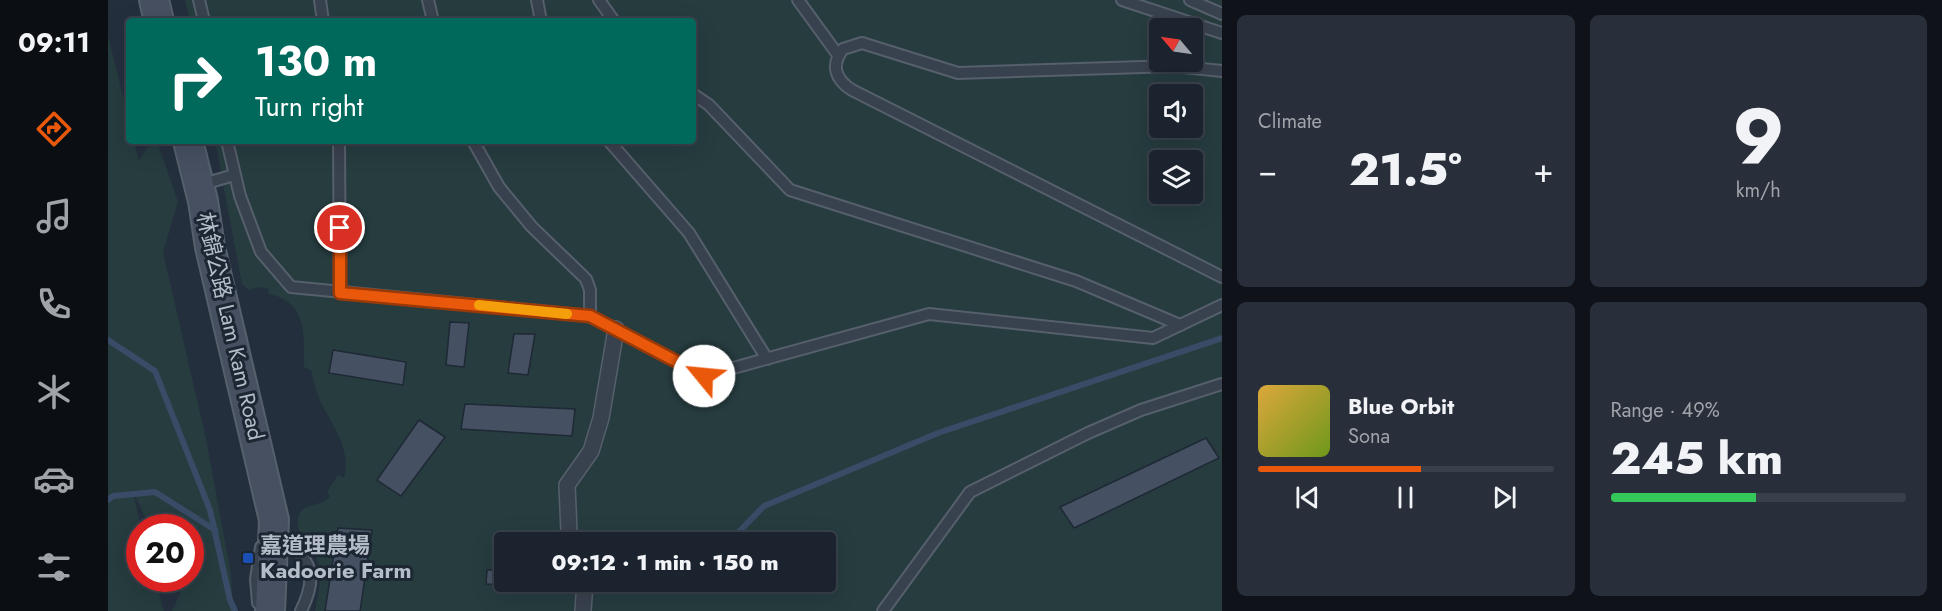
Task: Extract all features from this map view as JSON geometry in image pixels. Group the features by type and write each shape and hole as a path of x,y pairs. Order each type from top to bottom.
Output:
{"main road":[{"path":"154,0 158,18"},
{"name":"林錦公路 Lam Kam Road","path":"189,144 210,247 273,511 274,548 270,611"},
{"name":"林錦公路 Lam Kam Road","path":"273,511 288,540 290,595 288,611"}],"street":[{"path":"570,532 567,485 591,451 601,418 616,329"},
{"path":"583,611 584,592"}],"lane":[{"path":"199,0 203,18"},
{"path":"320,0 323,18"},
{"path":"428,0 433,18"},
{"path":"537,0 540,18"},
{"path":"599,0 612,18"},
{"path":"798,0 838,55"},
{"path":"1122,0 1222,33"},
{"path":"1190,0 1222,14"},
{"path":"1222,71 1174,66 958,73 862,44 848,46 838,55 836,72 842,83 852,90 1222,277"},
{"path":"696,96 709,105 790,190 1076,280 1180,325"},
{"path":"228,144 234,175 261,252 291,287 590,316 704,376 929,314 1153,338 1222,305"},
{"path":"339,144 340,293"},
{"path":"475,144 500,187 531,227 586,279 590,290 590,316"},
{"path":"612,144 688,233 766,359"},
{"path":"199,185 234,175"},
{"path":"883,611 894,600 970,492 1088,433 1141,410 1222,384"},
{"path":"263,611 257,603 257,567 273,511"},
{"path":"288,540 306,557 310,567 308,597 301,611"},
{"path":"894,600 897,611"}],"green space":[{"path":"185,0 1222,0 1222,611 315,611 319,586 318,562 311,546 313,541 299,531 299,515 302,510 330,497 327,492 338,475 344,478 345,454 338,434 317,393 311,370 304,367 303,332 297,312 281,298 268,294 269,289 259,287 249,290 242,284 216,144 696,144 696,18 189,18"},
{"path":"108,36 126,107 126,144 135,144 139,160 150,144 158,144 178,202 163,252 206,439 231,574 233,611 172,611 179,592 204,592 204,514 144,514 133,491 138,514 126,514 126,592 159,592 164,611 108,611"}],"building":[{"path":"450,322 469,323 464,367 446,365"},
{"path":"514,334 535,334 528,375 508,373"},
{"path":"333,350 406,362 403,385 329,373"},
{"path":"465,404 575,409 572,436 461,429"},
{"path":"419,420 445,437 401,496 377,480"},
{"path":"1206,438 1219,458 1074,528 1060,507"},
{"path":"338,528 372,530 360,611 325,611"},
{"path":"487,570 494,570 494,584 486,584"}],"waterway":[{"path":"739,532 764,506 938,433 1222,338"},
{"path":"108,340 155,371 210,510 230,600 235,611"},
{"path":"108,500 113,496 155,492 215,530"}],"slow traffic":[{"path":"479,305 567,314"}],"place":[{"name":"嘉道理農場 Kadoorie Farm","path":"248,558"}],"route":[{"path":"340,228 340,293 590,316 704,376"}]}
